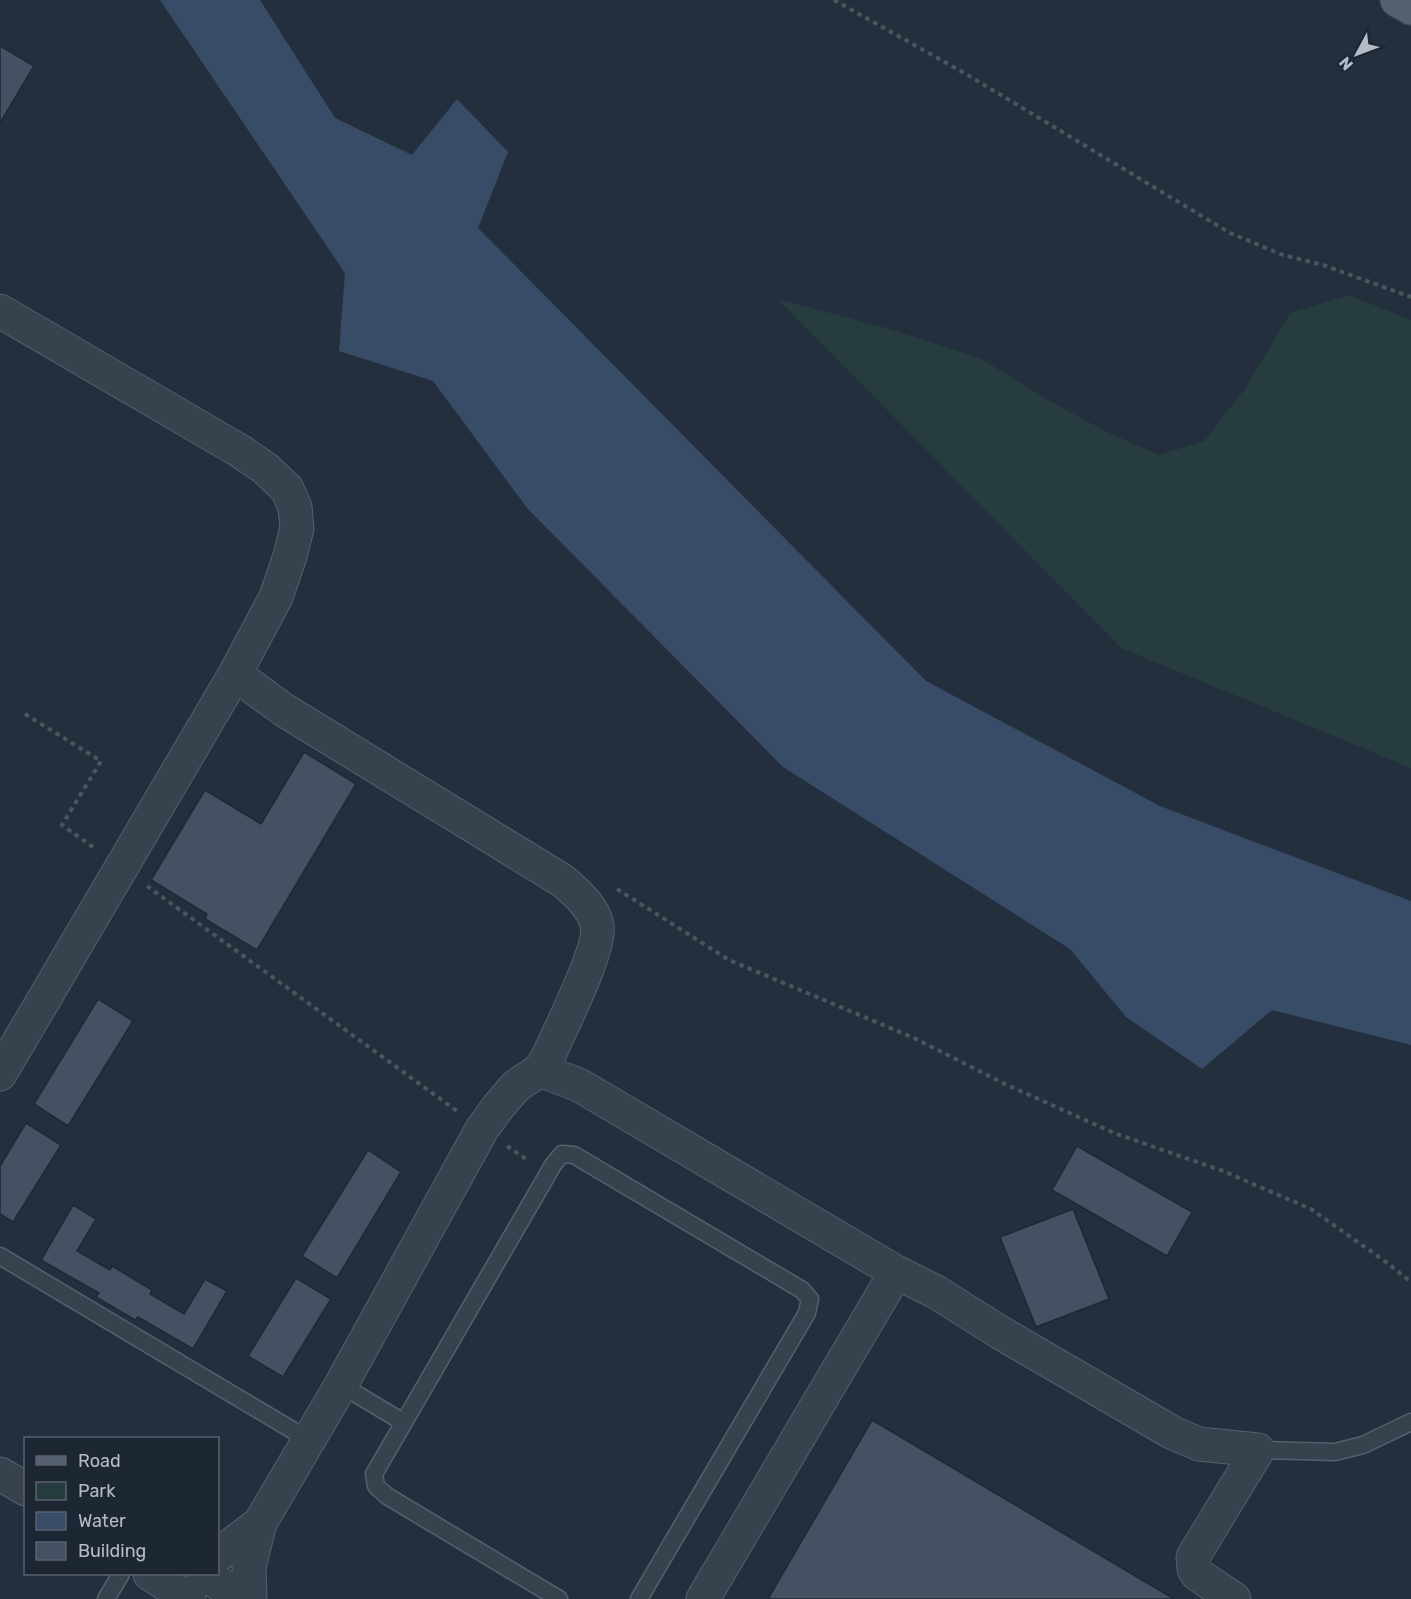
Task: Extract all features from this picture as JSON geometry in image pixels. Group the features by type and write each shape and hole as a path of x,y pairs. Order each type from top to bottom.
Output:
{"main road":[{"path":"1397,0 1411,8"}],"street":[{"path":"0,311 266,469 287,489 294,507 297,528 276,597 235,674 0,1074"},
{"path":"235,674 292,715 563,881 588,905 598,926 594,954 549,1055 540,1070 516,1086 482,1129 340,1385 260,1523 249,1567 250,1599"},
{"path":"540,1070 579,1085 896,1272 936,1292 1001,1333 1173,1433 1199,1444 1258,1450 1193,1557 1197,1574 1234,1599"},
{"path":"703,1599 896,1272"},
{"path":"0,1455 24,1469"},
{"path":"0,1474 24,1488"},
{"path":"219,1554 260,1523"},
{"path":"152,1575 189,1599"},
{"path":"204,1575 244,1599"}],"lane":[{"path":"559,1599 387,1497 376,1486 374,1474 547,1175 562,1154 574,1155 802,1290 810,1299 807,1313 639,1599"},
{"path":"0,1256 309,1440"},
{"path":"340,1385 403,1422"},
{"path":"1258,1450 1342,1451 1363,1445 1411,1422"},
{"path":"106,1599 120,1575"}],"path":[{"path":"834,0 966,74 1230,233 1282,255 1323,265 1411,297"},
{"path":"25,714 101,761 62,825 103,854"},
{"path":"144,884 526,1159"},
{"path":"608,884 729,960 914,1038 1005,1084 1114,1133 1223,1171 1311,1209 1411,1282"}],"green space":[{"path":"1349,295 1411,320 1411,768 1121,648 778,299 886,328 980,358 1048,400 1107,432 1159,455 1204,441 1244,390 1290,313"}],"water":[{"path":"160,0 260,0 335,118 412,155 457,99 508,152 478,228 926,681 1160,806 1411,901 1411,1045 1272,1010 1202,1069 1126,1017 1070,949 783,767 527,508 433,381 339,351 345,273"}],"building":[{"path":"0,46 34,66 0,123"},
{"path":"304,752 356,784 257,950 205,919 207,914 151,880 205,790 261,824"},
{"path":"98,999 133,1021 68,1126 34,1104"},
{"path":"26,1123 61,1145 13,1222 0,1214 0,1166"},
{"path":"1077,1146 1192,1212 1167,1256 1052,1190"},
{"path":"368,1150 401,1172 337,1278 302,1256"},
{"path":"73,1205 96,1219 77,1251 110,1270 112,1266 152,1290 150,1294 184,1314 205,1279 227,1291 193,1349 138,1317 135,1320 96,1297 99,1293 41,1260"},
{"path":"1073,1209 1109,1299 1036,1327 1000,1237"},
{"path":"296,1278 331,1299 283,1377 248,1356"},
{"path":"872,1420 1174,1599 768,1599"}]}
